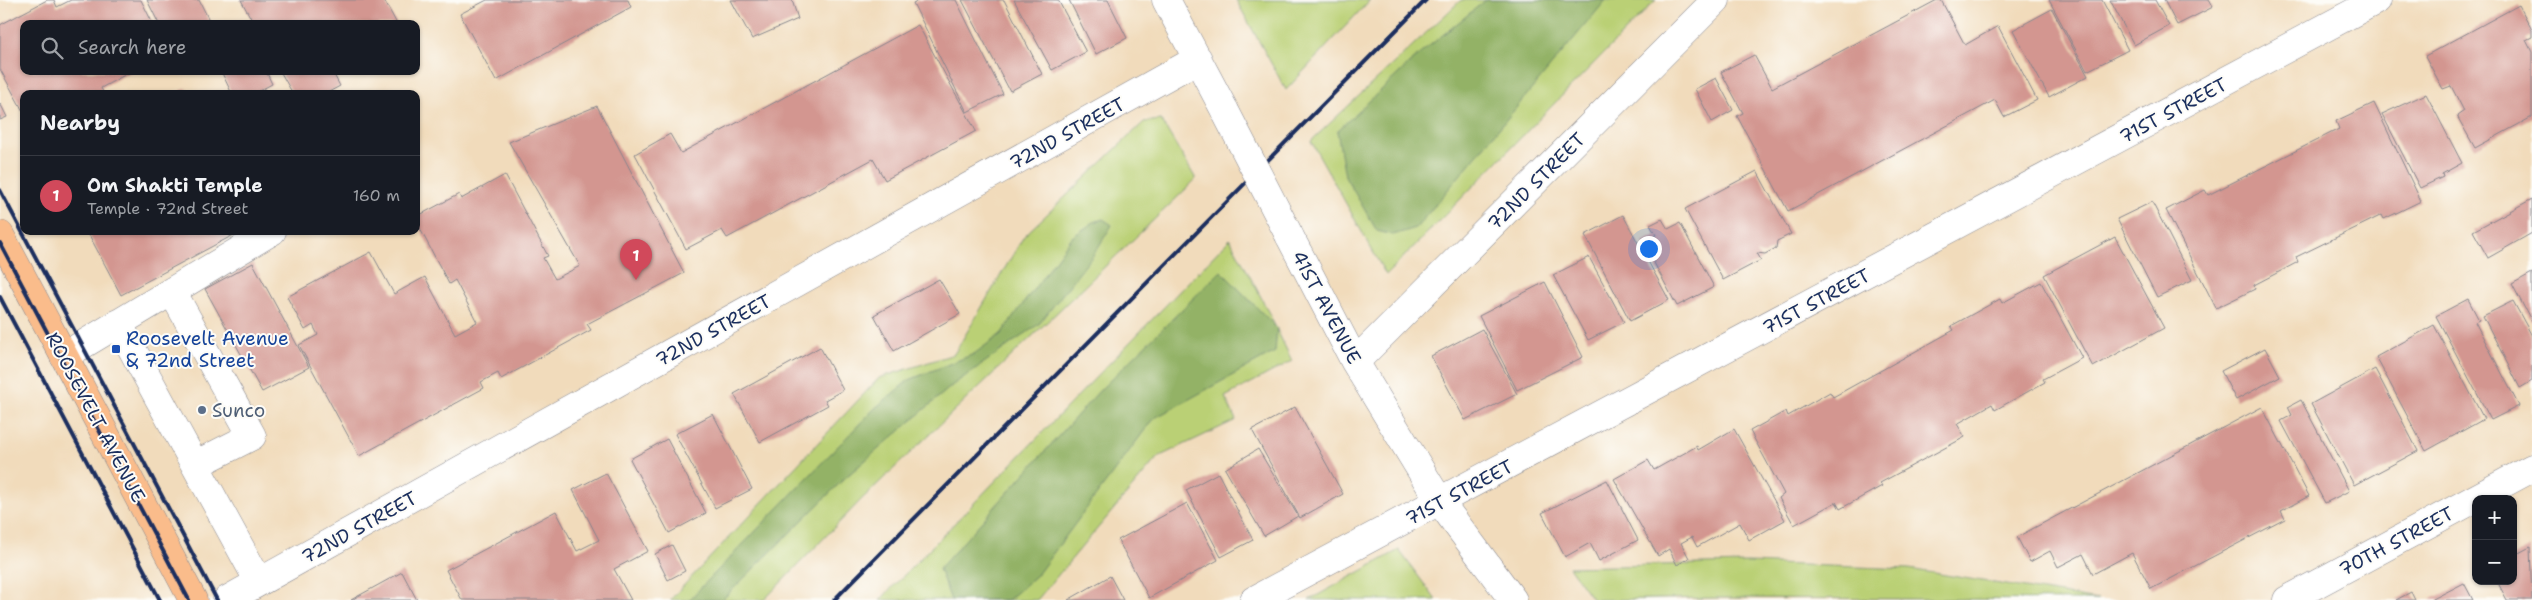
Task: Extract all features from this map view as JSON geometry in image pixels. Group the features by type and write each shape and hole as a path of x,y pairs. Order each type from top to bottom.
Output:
{"main road":[{"name":"ROOSEVELT AVENUE","path":"0,235 193,600"}],"street":[{"name":"41ST AVENUE","path":"1166,0 1355,362 1440,502 1512,598"},
{"name":"72ND STREET","path":"1355,362 1716,0"},
{"name":"71ST STREET","path":"1254,600 2377,0"},
{"name":"72ND STREET","path":"227,600 1198,59"},
{"path":"64,356 265,235"},
{"path":"172,291 252,436 195,465"},
{"path":"118,323 259,582"},
{"name":"70TH STREET","path":"2287,600 2532,468"}],"green space":[{"path":"1236,0 1370,0 1286,90"},
{"path":"1461,0 1656,0 1386,275 1311,141"},
{"path":"1486,0 1606,0 1416,228 1393,235 1377,231 1345,176 1337,131 1423,51"},
{"path":"1161,120 1196,179 1183,192 862,499 764,600 670,600 879,378 954,354 1024,236 1144,122"},
{"path":"1103,219 1112,225 1094,254 1039,324 954,384 846,477 722,600 689,600 874,409 909,380 974,354 1001,334 1072,237 1094,222"},
{"path":"1230,239 1292,361 1225,397 1236,420 1158,457 1037,600 880,600"},
{"path":"1221,271 1277,328 1275,352 1153,419 1037,575 1008,600 951,600 939,569 1101,389"},
{"path":"1399,550 1436,600 1309,600"},
{"path":"1748,563 1909,569 2098,600 1719,598 1593,600 1569,567"}],"building":[{"path":"47,0 54,0 57,7 71,0 141,0 151,20 20,20 20,75 125,75 101,88 102,90 20,90 20,106 0,69 0,25"},
{"path":"147,0 199,0 209,20 157,20"},
{"path":"241,0 384,0 395,20 252,20"},
{"path":"487,0 628,0 631,7 496,81 460,14"},
{"path":"731,0 792,0 798,19 752,39"},
{"path":"919,0 956,0 1003,94 967,112 913,3"},
{"path":"962,0 1004,0 1042,74 1010,91"},
{"path":"1014,0 1058,0 1086,52 1052,70"},
{"path":"1069,0 1108,0 1127,38 1096,54"},
{"path":"1937,0 1941,0 1965,45 1998,26 2037,100 2004,117 1995,100 1788,211 1737,116 1743,113 1721,72 1754,55 1772,88"},
{"path":"2049,0 2102,0 2128,50 2087,71"},
{"path":"2110,0 2155,0 2169,26 2134,45"},
{"path":"2164,0 2209,0 2213,7 2177,25"},
{"path":"2519,5 2532,30 2532,37 2526,40 2532,52 2532,117 2475,148 2457,116 2464,111 2451,86 2443,89 2425,56"},
{"path":"2052,9 2088,76 2049,97 2013,30"},
{"path":"918,25 976,131 885,180 873,159 727,238 722,230 686,249 635,154 670,134 681,153"},
{"path":"223,75 268,75 272,84 261,90 230,90"},
{"path":"282,75 334,75 340,86 332,90 291,90"},
{"path":"1716,78 1733,110 1712,122 1695,89"},
{"path":"2426,94 2462,163 2442,174 2443,177 2420,188 2382,114"},
{"path":"0,103 7,117 0,120"},
{"path":"2374,103 2421,201 2384,219 2382,215 2296,257 2298,262 2254,285 2255,289 2216,308 2166,210 2205,190 2208,195 2339,129 2336,121"},
{"path":"597,106 684,273 587,324 591,330 501,379 498,373 481,382 484,388 359,456 299,345 318,335 313,325 305,330 287,297 371,252 394,294 425,277 455,334 477,322 455,280 449,284 420,229 420,215 459,194 461,199 505,175 548,256 543,258 555,279 580,266 509,142"},
{"path":"1757,171 1791,234 1777,241 1776,248 1765,254 1757,253 1761,260 1723,280 1685,209"},
{"path":"2532,199 2532,233 2488,258 2473,231"},
{"path":"2152,202 2192,280 2157,297 2117,219"},
{"path":"1623,215 1669,300 1630,321 1585,235"},
{"path":"1662,219 1668,229 1680,223 1714,287 1677,306 1643,242 1656,235 1650,225"},
{"path":"89,235 234,235 121,295"},
{"path":"2115,237 2164,328 2093,367 2044,275"},
{"path":"1589,257 1624,322 1588,340 1553,275"},
{"path":"253,263 309,367 262,392 205,289"},
{"path":"2532,273 2532,322 2512,284"},
{"path":"939,279 960,314 894,351 874,315"},
{"path":"1545,282 1583,357 1517,390 1479,316"},
{"path":"2041,282 2082,358 2043,379 2045,382 1995,410 1992,404 1957,424 1965,437 1880,483 1882,486 1840,509 1836,502 1794,525 1779,498 1784,494 1750,431 1786,411 1788,416 1830,392 1833,397 1954,330 1951,326 2000,299 2002,303"},
{"path":"2468,299 2479,320 2475,322 2519,406 2491,420 2436,316"},
{"path":"2513,301 2532,336 2532,381 2520,388 2483,316"},
{"path":"2434,325 2484,419 2426,451 2376,357"},
{"path":"1482,329 1517,394 1465,420 1431,356"},
{"path":"820,347 843,390 825,400 828,405 760,442 734,394"},
{"path":"2265,348 2280,376 2236,400 2221,371"},
{"path":"2375,369 2418,451 2354,485 2311,404"},
{"path":"2301,400 2349,491 2325,503 2281,421 2292,415 2288,407"},
{"path":"1295,407 1343,494 1300,518 1252,430"},
{"path":"2262,407 2309,496 2281,511 2285,519 2151,589 2132,553 2093,574 2083,554 2058,567 2050,551 2030,562 2017,537"},
{"path":"713,414 752,489 715,508 675,434"},
{"path":"1734,429 1785,520 1749,540 1740,523 1697,547 1692,537 1681,543 1689,558 1677,565 1669,549 1658,556 1614,479 1648,460 1654,470 1697,446 1698,450"},
{"path":"667,439 706,513 669,533 630,459"},
{"path":"1258,449 1298,516 1264,536 1225,469"},
{"path":"606,473 648,551 614,569 631,600 462,600 446,570 556,511 577,551 599,540 573,490"},
{"path":"1218,473 1253,540 1221,557 1186,490"},
{"path":"1607,480 1638,540 1599,561 1590,543 1565,557 1542,513"},
{"path":"1187,503 1218,560 1149,598 1118,540"},
{"path":"672,545 685,571 668,580 655,554"},
{"path":"2530,547 2532,600 2507,600 2499,585 2517,585 2517,554"},
{"path":"402,572 417,600 351,600"},
{"path":"1110,576 1123,600 1068,600"},
{"path":"2464,583 2473,600 2431,600"},
{"path":"2411,592 2415,600 2396,600"}],"railway":[{"path":"834,600 1426,0"},
{"path":"0,190 20,228"},
{"path":"24,235 217,600"},
{"path":"0,243 189,600"},
{"path":"0,297 160,600"}],"place":[{"name":"Om Shakti Temple","path":"636,280"},
{"name":"Roosevelt Avenue & 72nd Street","path":"116,349"},
{"name":"Sunco","path":"202,410"}]}
